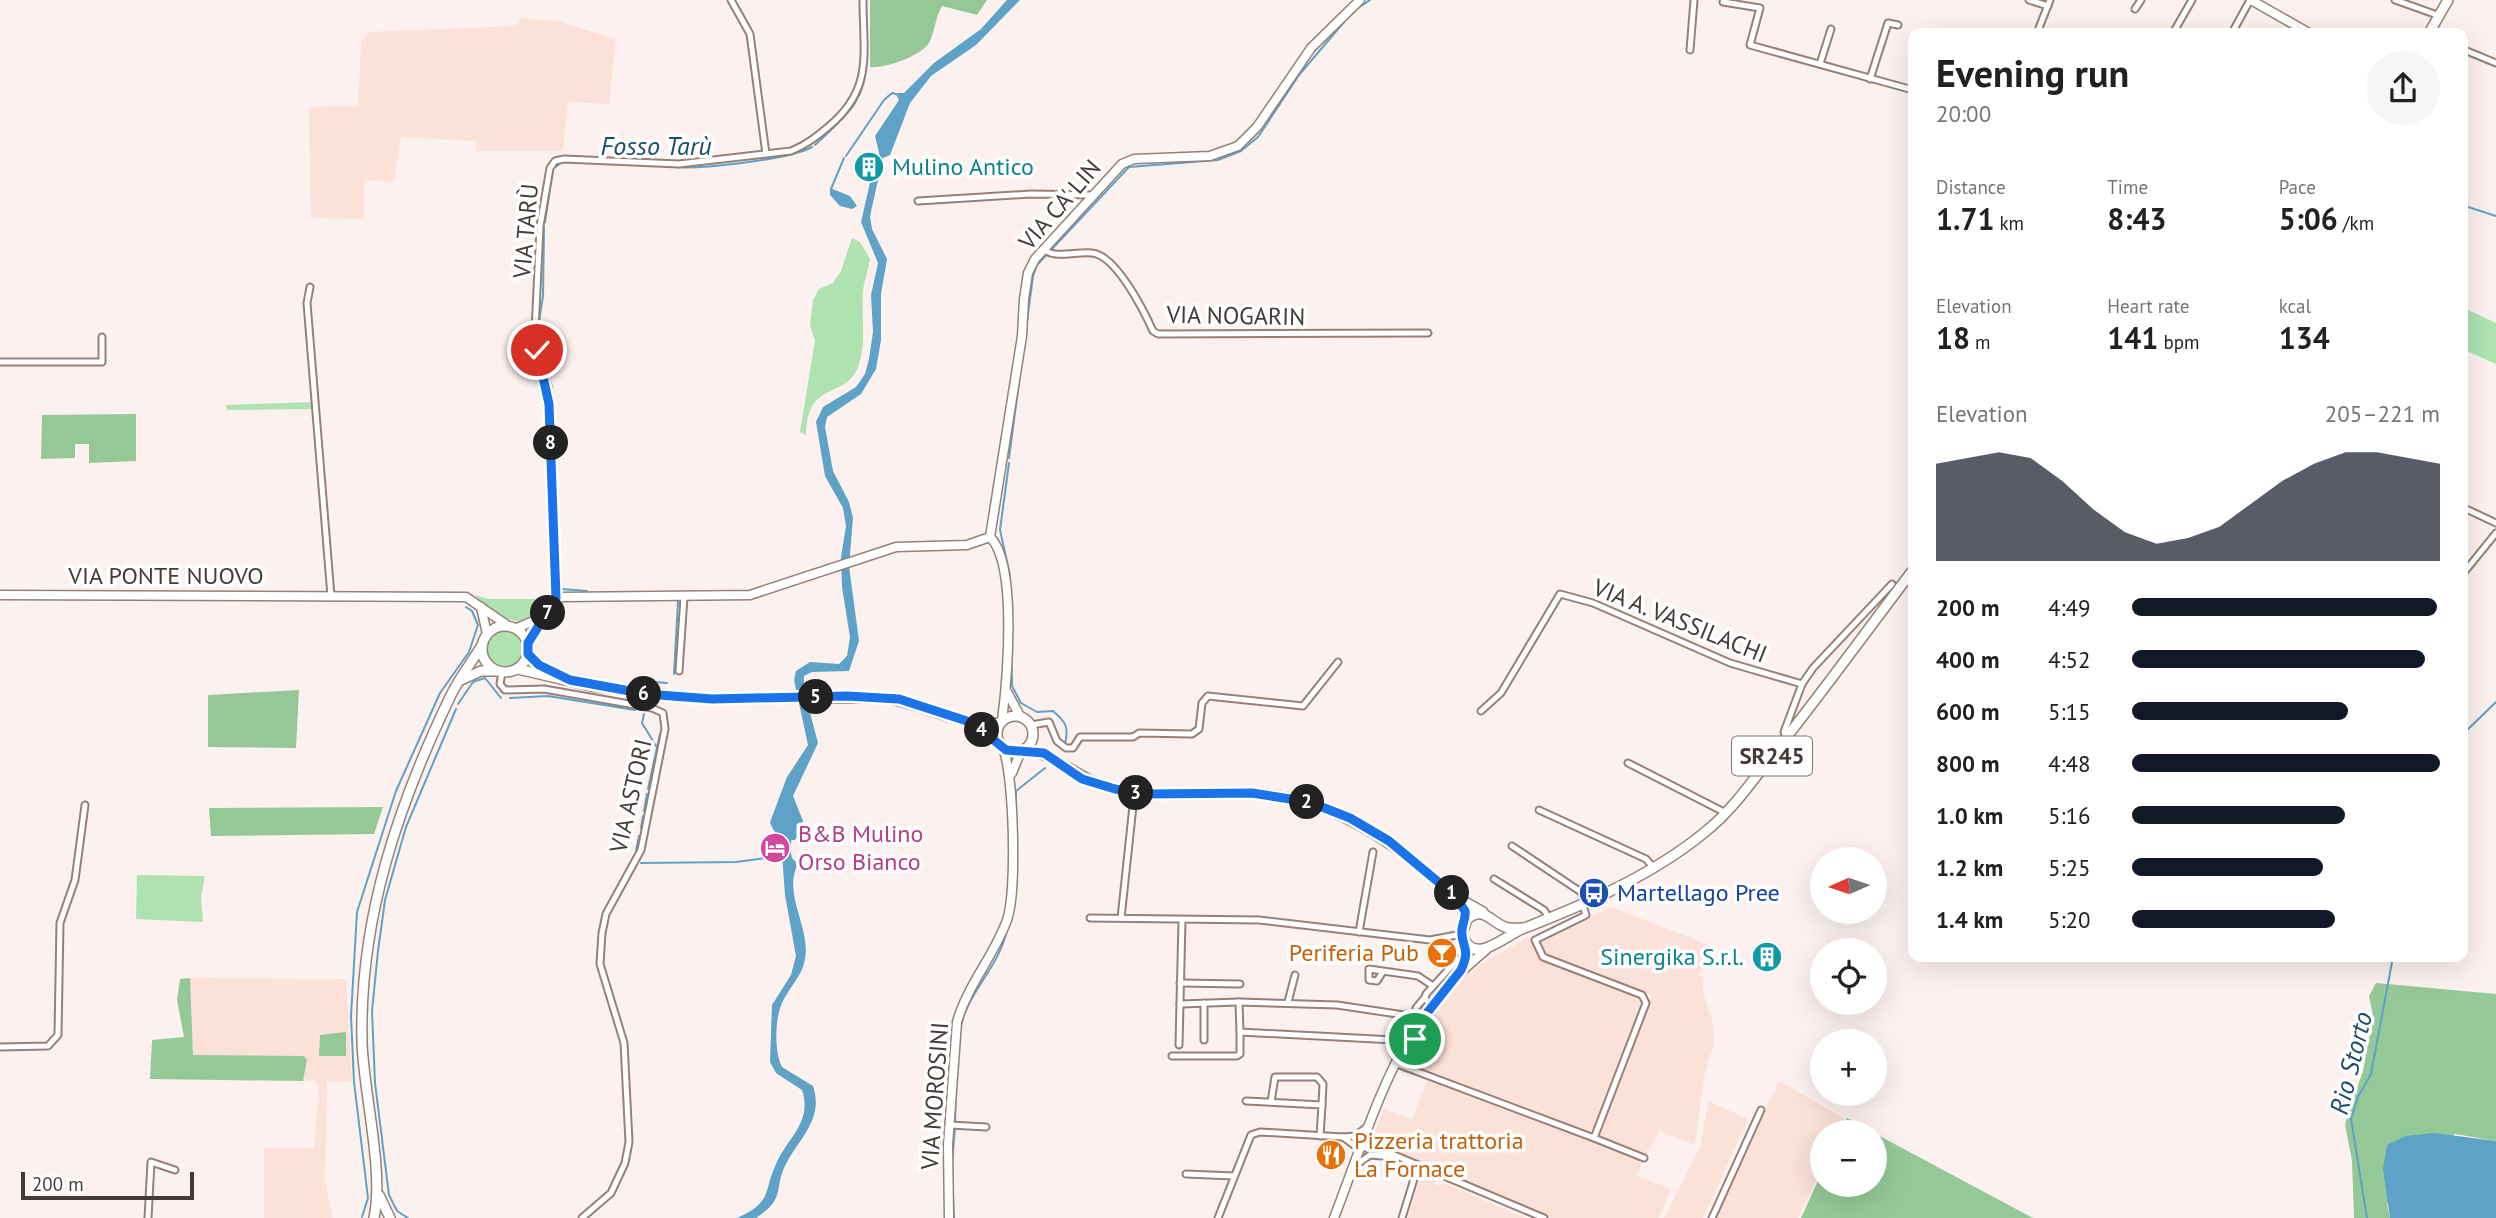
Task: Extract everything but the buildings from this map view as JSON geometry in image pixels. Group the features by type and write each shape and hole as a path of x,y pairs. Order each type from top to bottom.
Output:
{"main road":[{"path":"2432,28 2448,0"},
{"name":"SR245","path":"1497,942 1653,867 1685,847 1726,813 1908,576"},
{"path":"374,1218 378,1194 362,1053 362,984 369,927 395,829 459,681 487,634 493,629 512,627 528,643 528,654 518,669"},
{"path":"482,645 485,660 499,671"},
{"path":"528,654 539,665 570,680"},
{"path":"459,681 481,671 518,669 624,691 691,698 825,696 899,699 973,723 1001,722 1020,716 1032,728 1050,756 1082,779 1127,792 1163,795 1252,793 1320,806 1389,841 1455,896 1505,927 1523,928"},
{"path":"1001,722 997,730 1001,746"},
{"path":"973,723 1001,746 1050,756"},
{"path":"1022,751 1031,742 1032,728"},
{"path":"1455,896 1465,911 1464,939 1475,950 1486,950 1497,942 1499,930 1495,920"},
{"path":"1464,923 1475,914 1485,914"},
{"path":"378,1194 390,1218"}],"street":[{"path":"731,0 750,34 766,154"},
{"name":"VIA TARÙ","path":"556,598 549,404 535,331 540,226 550,168 555,162 564,159 678,164 792,151 806,145 843,113 856,97 862,72 863,0"},
{"name":"VIA CA' LIN","path":"989,537 1031,265 1047,252 1093,195 1128,161 1210,156 1238,146 1257,127 1311,48 1360,0"},
{"path":"1690,50 1694,0"},
{"path":"2029,0 2049,3 2039,28"},
{"path":"2135,9 2141,0"},
{"path":"2176,28 2192,0"},
{"path":"2235,28 2250,0 2300,28"},
{"path":"2395,0 2440,16"},
{"path":"1723,2 1760,8 1749,45 1908,89"},
{"path":"1870,79 1888,23 1898,25"},
{"path":"1820,64 1831,29"},
{"path":"2468,52 2496,63"},
{"path":"918,201 1031,194 1093,195"},
{"name":"VIA NOGARIN","path":"1047,252 1095,253 1105,257 1145,309 1153,331 1158,334 1428,333"},
{"path":"310,287 307,303 331,596"},
{"path":"0,362 102,362 102,337"},
{"path":"2468,510 2496,523"},
{"path":"2468,568 2496,533"},
{"path":"528,643 556,598 750,595 896,547 967,545 989,537 997,545 1005,578 1007,692 1001,722"},
{"path":"1787,737 1784,732 1802,684 1830,647 1892,584"},
{"name":"VIA A. VASSILACHI","path":"1481,711 1501,693 1560,594 1593,603 1730,663 1802,684"},
{"name":"VIA PONTE NUOVO","path":"0,595 466,597 512,627"},
{"path":"679,671 684,597"},
{"path":"1874,602 1883,609"},
{"path":"481,607 487,634"},
{"path":"512,627 548,613"},
{"path":"1032,728 1049,722 1057,741 1066,748 1073,748 1080,737 1133,737 1139,733 1192,734 1199,729 1202,703 1208,696 1303,706 1338,662"},
{"name":"VIA ASTORI","path":"499,671 500,684 505,690 564,692 652,708 663,713 665,729 641,850 606,914 602,933 600,964 624,1042 629,1142 616,1187 582,1218"},
{"path":"1007,692 1020,716"},
{"name":"VIA MOROSINI","path":"1001,746 1010,779"},
{"name":"VIA MOROSINI","path":"949,1218 950,1125 960,1014 1000,936 1011,904 1010,779 1013,765 1022,751"},
{"path":"1628,762 1726,813"},
{"path":"0,1047 48,1046 58,1035 60,923 75,880 85,805"},
{"path":"1121,918 1133,806"},
{"path":"1539,810 1649,860 1653,867"},
{"path":"1512,846 1582,893 1587,915 1535,940 1543,957 1642,995 1646,1003 1594,1138"},
{"path":"1360,932 1373,852"},
{"path":"1494,879 1544,910 1549,918"},
{"path":"1090,918 1259,920 1430,940 1464,939 1466,958 1461,970"},
{"path":"1180,1045 1182,920"},
{"path":"1416,1008 1428,1001 1486,950"},
{"path":"1334,1218 1371,1124 1433,986 1458,959"},
{"path":"1382,973 1418,976 1433,986"},
{"path":"1288,1002 1294,975"},
{"path":"1180,983 1240,984"},
{"path":"1172,1056 1240,1054 1239,1002"},
{"path":"1180,1004 1288,1002 1371,1008 1407,1015 1394,1040 1240,1032"},
{"path":"1204,1003 1204,1040"},
{"path":"1402,1026 1419,1044 1409,1068"},
{"path":"1398,1063 1644,1158"},
{"path":"1271,1102 1273,1080 1278,1076 1321,1079 1320,1136"},
{"path":"1245,1101 1332,1103"},
{"path":"1712,1218 1762,1110"},
{"path":"1346,1137 1371,1124"},
{"path":"1371,1124 1369,1138 1373,1147"},
{"path":"950,1125 986,1127"},
{"path":"1219,1218 1247,1139 1256,1133 1346,1137 1362,1146 1370,1155"},
{"path":"1346,1137 1350,1144 1351,1173"},
{"path":"1350,1144 1373,1147 1544,1218"},
{"path":"1351,1173 1361,1160 1370,1155 1401,1158"},
{"path":"148,1218 150,1162 175,1170"},
{"path":"1402,1218 1418,1166"},
{"path":"1186,1174 1234,1175"}],"shaded area":[{"path":"521,18 557,21 616,39 609,104 568,102 563,151 476,151 477,141 401,137 394,182 364,180 364,219 311,218 309,107 358,106 361,43 368,32 517,26"},
{"path":"1611,907 1706,944 1709,948 1699,975 1704,978 1703,991 1713,1023 1714,1044 1705,1073 1695,1145 1659,1131 1647,1155 1598,1136 1652,995 1545,954 1540,942"},
{"path":"1528,937 1540,959 1638,997 1641,1004 1593,1129 1587,1132 1417,1066 1415,1062 1424,1042 1418,1036 1456,986 1481,964"},
{"path":"190,978 346,979 352,1081 327,1082 325,1181 333,1218 264,1218 264,1148 314,1148 319,1087 315,1080 303,1081 307,1061 304,1056 193,1055"},
{"path":"1428,1078 1642,1161 1637,1176 1671,1189 1659,1218 1553,1218 1379,1145 1373,1137 1384,1109 1412,1119"},
{"path":"1779,1081 1810,1099 1810,1106 1822,1106 1845,1119 1810,1120 1810,1193 1798,1218 1717,1218"},
{"path":"1708,1101 1748,1119 1703,1218 1664,1218 1701,1144"},
{"path":"1426,1175 1436,1180 1434,1184 1440,1186 1444,1183 1525,1218 1408,1218 1420,1179"}],"green space":[{"path":"870,0 987,0 977,15 942,6 931,39 925,48 902,61 870,67"},
{"path":"852,238 860,242 870,259 863,291 861,358 852,377 820,397 813,405 808,417 806,435 800,432 815,341 810,325 813,300 819,289 833,283 841,271"},
{"path":"2468,310 2496,323 2496,364 2468,352"},
{"path":"315,402 315,409 227,410 226,405"},
{"path":"136,414 136,461 89,463 89,444 75,444 75,458 41,459 42,415"},
{"path":"474,595 489,599 547,599 539,615 523,623 501,617"},
{"path":"505,626 520,633 527,648 520,663 505,670 490,663 483,648 490,633"},
{"path":"299,690 296,748 208,747 208,695"},
{"path":"383,807 374,834 211,836 209,808"},
{"path":"137,875 205,876 201,897 203,922 136,919"},
{"path":"190,978 193,1055 304,1056 307,1060 303,1081 150,1079 152,1040 184,1037 177,1000 180,979"},
{"path":"2376,983 2496,994 2496,1141 2455,1134 2387,1204 2390,1218 2354,1218 2352,1161 2345,1124 2363,1071 2373,1015 2369,996"},
{"path":"346,1032 346,1056 319,1056 320,1035"},
{"path":"1887,1140 2033,1218 1801,1218 1811,1197 1887,1197"}],"water":[{"path":"1007,0 1020,0 976,45 931,76 910,103 890,155 883,158 870,216 872,229 887,259 881,294 881,340 876,369 861,394 827,417 825,427 833,471 849,502 853,518 849,566 859,641 849,671 812,672 804,676 804,690 818,743 793,796 803,821 802,835 794,840 786,839 776,833 770,822 787,777 808,745 794,680 796,671 810,662 839,664 847,656 850,637 842,587 841,557 846,526 843,508 825,476 816,422 823,407 856,387 865,374 869,359 873,332 871,295 878,263 861,222 872,174 880,157 875,136 899,100 895,93 904,93 934,63 981,29"},
{"path":"830,188 850,196 857,206 852,209 840,206 830,195"},
{"path":"782,854 789,855 798,864 793,887 806,947 801,971 785,997 778,1017 776,1035 779,1061 782,1067 813,1086 815,1108 809,1127 787,1162 772,1204 756,1218 737,1218 762,1201 776,1164 802,1121 804,1111 802,1090 776,1073 770,1062 772,1005 791,975 796,956 785,895"},
{"path":"2434,1133 2496,1141 2496,1218 2390,1218 2383,1169 2387,1145 2406,1136"}],"waterway":[{"path":"1355,10 1370,0"},
{"path":"1009,458 1033,276 1037,265 1129,167 1218,160 1241,151 1258,137 1299,75 1344,22"},
{"name":"Fosso Tarù","path":"815,145 858,99 865,76 866,61"},
{"path":"846,156 884,100 892,93 896,94"},
{"name":"Fosso Tarù","path":"665,166 696,167 740,163 783,156 812,147"},
{"path":"831,189 844,158"},
{"name":"Fosso Tarù","path":"545,222 553,169 562,162 572,162"},
{"path":"2468,207 2496,216"},
{"name":"Fosso Tarù","path":"539,321 543,296 544,227"},
{"name":"Fosso Tarù","path":"543,358 552,387 554,411"},
{"name":"Fosso Tarù","path":"554,417 561,589 587,591"},
{"path":"1009,463 1000,530 1010,575 1012,686 1021,703 1037,712 1053,711 1061,718 1067,733 1065,744"},
{"name":"Fosso Tarù","path":"643,592 661,592"},
{"name":"Fosso Tarù","path":"674,674 678,601"},
{"path":"362,1217 368,1198 354,1082 351,1016 357,912 396,791 440,693 469,652 478,625 472,611 466,607"},
{"path":"458,704 473,682 485,678 501,698"},
{"path":"653,682 667,683"},
{"path":"510,698 548,696 635,710"},
{"name":"Rio Storto","path":"2468,729 2496,702"},
{"path":"408,1218 397,1211 389,1195 375,1083 372,1011 385,900 406,827 456,709"},
{"path":"644,714 642,723 656,746"},
{"name":"Fosso Tarù","path":"648,789 660,734"},
{"path":"1016,816 1016,791 1045,768"},
{"name":"Fosso Tarù","path":"644,811 647,794"},
{"name":"Fosso Tarù","path":"641,828 643,816"},
{"path":"788,827 785,850 789,867"},
{"name":"Fosso Tarù","path":"636,850 639,836"},
{"name":"Fosso Tarù","path":"641,863 736,862 782,856"},
{"path":"955,1123 957,1050 962,1023 971,1000 999,953 1006,933"},
{"name":"Rio Storto","path":"2367,1218 2351,1119 2358,1097 2371,1074 2392,962"},
{"path":"952,1164 955,1128"},
{"path":"952,1174 954,1218"}],"place":[{"name":"Mulino Antico","path":"869,167"},
{"name":"B&B Mulino Orso Bianco","path":"775,848"},
{"name":"Martellago Pree","path":"1594,893"},
{"name":"Periferia Pub","path":"1442,953"},
{"name":"Sinergika S.r.l.","path":"1767,957"},
{"name":"Pizzeria trattoria La Fornace","path":"1331,1155"}],"route":[{"path":"537,350 549,404 556,598 528,643 528,654 536,663 570,680 591,686 646,694 712,699 867,696 899,699 973,723 1006,750 1044,753 1082,779 1103,786 1127,792 1163,795 1263,794 1309,802 1334,811 1389,841 1455,896 1465,911 1462,934 1467,948 1466,958 1461,970 1431,1004 1412,1032 1411,1037 1415,1039"}]}
